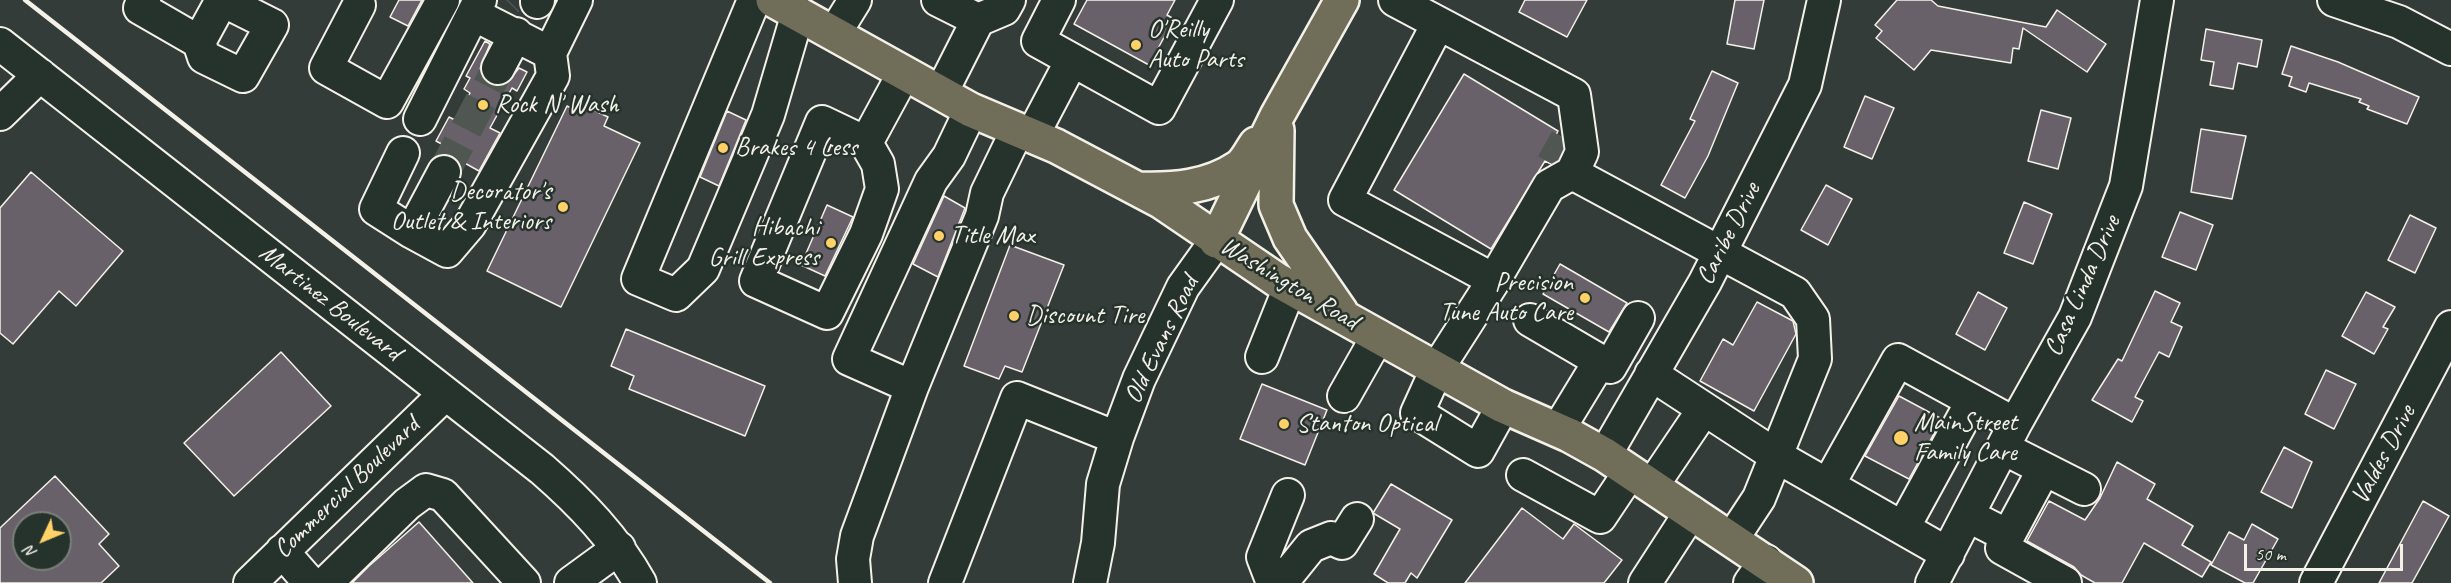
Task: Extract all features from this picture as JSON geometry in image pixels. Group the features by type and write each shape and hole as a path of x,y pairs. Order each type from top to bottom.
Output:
{"main road":[{"path":"1216,241 1277,116 1339,1"},
{"name":"Washington Road","path":"786,6 971,110 1056,146 1162,202 1216,241 1290,287 1503,406 1558,430 1629,471 1732,539 1758,572 1796,583"},
{"path":"1138,189 1179,190 1206,182 1240,166 1277,116"},
{"path":"1277,116 1276,205 1290,238 1346,318"}],"street":[{"path":"138,3 199,42 204,57 243,76 272,25 222,0 199,42"},
{"path":"359,5 326,68 387,102 443,0"},
{"path":"403,153 376,209 447,251 470,224 553,76 550,53 576,0"},
{"path":"754,0 638,279 676,295 703,269 768,115 786,6"},
{"path":"834,34 855,0"},
{"path":"939,0 978,20"},
{"path":"941,93 978,20 1004,9 1009,0"},
{"path":"1059,0 1038,41 1159,108 1217,0"},
{"path":"1395,0 1574,95 1563,157 1494,280 1437,369 1417,413 1478,451 1503,406"},
{"name":"Caribe Drive","path":"1629,471 1648,380 1720,253 1805,85 1824,0"},
{"name":"Casa Linda Drive","path":"1932,583 2075,317 2126,186 2157,0"},
{"path":"2334,0 2399,22 2451,49"},
{"path":"511,14 550,53"},
{"path":"498,69 511,14"},
{"path":"420,119 511,14"},
{"path":"1438,24 1345,200 1494,280"},
{"name":"Martinez Boulevard","path":"0,44 567,491 618,548 640,583"},
{"path":"855,583 853,559 857,536 912,387 982,216 987,193 1072,60"},
{"path":"866,143 904,73"},
{"path":"0,114 40,75"},
{"path":"912,387 849,359 931,181 949,156 971,110"},
{"path":"822,122 866,143 878,164 882,189 866,234 827,313 756,281 822,122"},
{"path":"1563,157 1720,253 1795,293 1813,319 1815,359 1778,457 1759,498 1732,539"},
{"path":"412,232 444,172"},
{"name":"Old Evans Road","path":"1090,583 1098,543 1103,484 1117,438 1139,379 1183,287 1216,241"},
{"path":"1262,357 1290,287"},
{"path":"1558,430 1638,318"},
{"path":"1530,320 1605,364 1648,380 1704,409 1778,457 1948,555"},
{"name":"Valdes Drive","path":"2316,583 2451,327"},
{"path":"1344,396 1378,336"},
{"path":"1828,485 1898,360 1972,402 2044,469 2084,489"},
{"name":"Commercial Boulevard","path":"250,583 446,394"},
{"path":"945,583 1017,398 1117,438"},
{"path":"1903,528 1972,402"},
{"path":"1523,475 1600,517 1629,471 1704,409"},
{"path":"2044,469 2002,548 2066,583"},
{"path":"326,583 408,504 426,490 443,495 525,583"},
{"path":"1273,583 1263,557 1288,495"},
{"path":"1645,583 1691,512"},
{"path":"1969,516 2008,536"},
{"path":"1281,583 1311,546 1331,538 1342,543 1357,519"},
{"path":"571,583 618,548"},
{"path":"282,551 310,583"}],"building":[{"path":"399,0 422,0 408,26 390,17"},
{"name":"O'Reilly Auto Parts","path":"1087,0 1175,0 1167,15 1174,19 1149,65 1074,24"},
{"path":"1525,0 1587,0 1567,37 1519,12"},
{"path":"1735,0 1764,0 1754,49 1727,44"},
{"path":"1897,0 1931,0 1938,6 2046,27 2057,10 2106,44 2087,72 2023,28 2019,49 2013,48 2011,63 1931,50 1914,70 1876,38 1882,31 1875,25"},
{"path":"2206,29 2262,40 2257,67 2238,63 2233,89 2210,85 2214,62 2201,60"},
{"name":"Rock N' Wash","path":"485,41 490,44 480,69 483,78 489,84 498,86 507,83 519,68 527,72 517,91 512,88 490,128 500,133 479,171 461,161 464,156 436,141 449,117 455,120 470,93 464,89 470,78 466,76"},
{"path":"2291,46 2338,62 2419,97 2407,124 2367,109 2369,106 2359,102 2361,99 2309,83 2306,92 2289,86 2292,77 2282,74"},
{"path":"1712,71 1738,83 1708,156 1685,198 1661,185 1695,121 1690,119"},
{"path":"1464,74 1558,131 1556,135 1562,138 1563,149 1558,160 1551,164 1545,161 1491,249 1394,190"},
{"path":"1865,96 1894,108 1872,159 1844,147"},
{"name":"Decorator's Outlet & Interiors","path":"567,106 583,114 587,107 608,117 604,126 640,143 561,307 487,271"},
{"path":"2041,110 2071,118 2058,169 2028,161"},
{"path":"727,111 746,120 719,186 700,177"},
{"path":"2201,129 2246,136 2232,199 2191,192"},
{"path":"31,172 123,251 76,306 59,291 13,344 0,333 0,208"},
{"path":"1826,185 1852,199 1828,245 1801,230"},
{"name":"Title Max","path":"944,196 965,208 938,277 913,264"},
{"path":"2024,202 2052,214 2033,264 2004,253"},
{"name":"Hibachi Grill Express","path":"827,205 853,217 825,276 801,265"},
{"path":"2180,212 2213,225 2196,270 2162,257"},
{"path":"2410,215 2436,228 2415,273 2388,260"},
{"name":"Discount Tire","path":"1010,245 1064,265 1022,372 1005,366 999,379 964,366"},
{"name":"Precision Tune Auto Care","path":"1560,264 1627,303 1609,332 1543,294"},
{"path":"2155,291 2180,303 2171,322 2182,327 2169,357 2159,352 2135,397 2143,401 2132,422 2092,400 2118,359 2122,361"},
{"path":"1978,292 2007,308 1985,350 1956,334"},
{"path":"2366,292 2395,307 2383,327 2388,329 2374,354 2342,336"},
{"path":"1757,302 1793,321 1796,334 1754,411 1700,381 1723,339 1733,345"},
{"path":"626,329 765,386 745,436 629,389 634,376 611,366"},
{"path":"281,352 331,406 234,496 184,443"},
{"path":"2326,370 2356,384 2334,429 2305,414"},
{"name":"Stanton Optical","path":"1262,384 1327,410 1305,465 1240,439"},
{"path":"1899,396 1942,419 1909,479 1865,456"},
{"path":"2284,447 2312,462 2292,508 2261,492"},
{"path":"2117,462 2155,484 2147,499 2193,526 2182,545 2211,562 2202,577 2144,543 2122,583 2095,583 2081,575 2074,567 2027,541 2049,501 2085,520 2100,498"},
{"path":"55,476 109,534 99,544 119,566 101,583 0,583 0,528 12,517 12,571 72,571 72,511 18,511"},
{"path":"1391,484 1452,520 1417,578 1411,573 1405,583 1388,583 1374,574 1400,529 1373,513"},
{"path":"2423,501 2449,516 2412,583 2379,583"},
{"path":"1522,508 1563,539 1574,524 1622,560 1604,583 1465,583"},
{"path":"419,522 473,583 352,583 369,566"},
{"path":"2252,524 2278,539 2253,583 2245,583 2211,565 2229,532 2244,540"}],"tunnel":[{"path":"444,172 498,68"},
{"path":"1552,164 1566,139"}],"railway":[{"path":"25,0 770,583"}],"place":[{"name":"O'Reilly Auto Parts","path":"1136,45"},
{"name":"Rock N' Wash","path":"483,105"},
{"name":"Brakes 4 Less","path":"723,148"},
{"name":"Decorator's Outlet & Interiors","path":"563,207"},
{"name":"Title Max","path":"939,236"},
{"name":"Hibachi Grill Express","path":"831,243"},
{"name":"Precision Tune Auto Care","path":"1585,298"},
{"name":"Discount Tire","path":"1014,316"},
{"name":"Stanton Optical","path":"1284,424"},
{"name":"MainStreet Family Care","path":"1901,438"}]}
